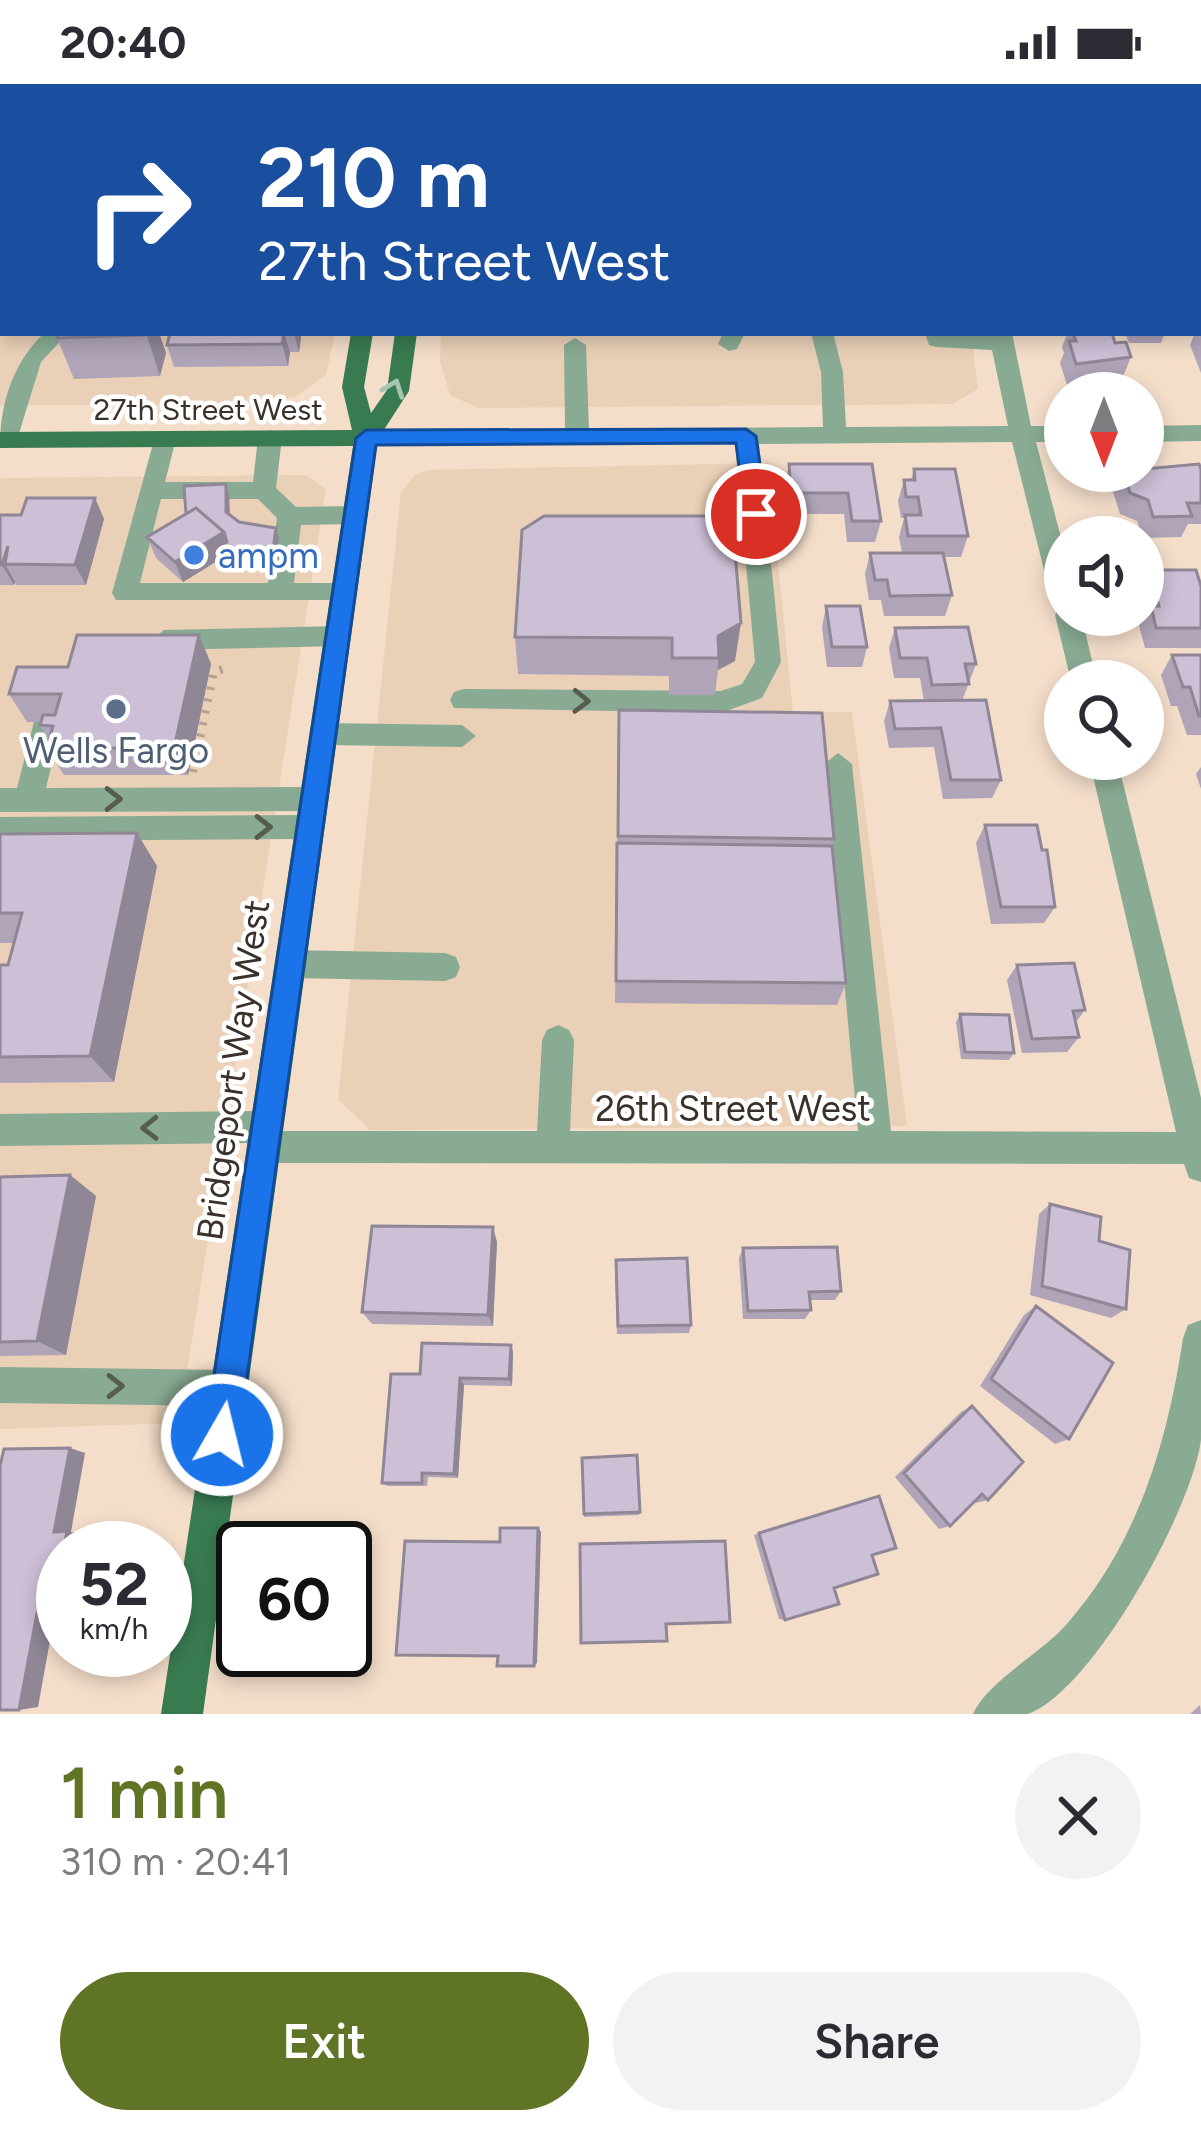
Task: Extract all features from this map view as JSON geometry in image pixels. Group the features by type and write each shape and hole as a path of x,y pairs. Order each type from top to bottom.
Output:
{"main road":[{"name":"Bridgeport Way West","path":"182,1714 366,438 353,387 362,336"},
{"name":"Bridgeport Way West","path":"366,438 398,391 406,336"},
{"name":"27th Street West","path":"2,440 366,438"}],"street":[{"path":"2,440 31,359 54,336"},
{"path":"937,337 1002,338 1044,516"},
{"path":"825,339 835,436"},
{"path":"575,345 577,437"},
{"path":"1164,434 1201,433"},
{"name":"27th Street West","path":"366,438 1044,435"},
{"path":"464,700 722,702 748,696 762,681 768,662 746,436"},
{"path":"264,490 270,438"},
{"path":"164,439 125,593 343,593"},
{"path":"151,491 264,490 290,516 355,515"},
{"path":"280,593 290,516"},
{"path":"128,641 338,635"},
{"path":"48,722 15,799 187,800 312,813"},
{"path":"323,734 462,736"},
{"path":"838,764 876,1147"},
{"path":"1108,780 1200,1154"},
{"path":"0,829 312,813"},
{"path":"290,964 445,967"},
{"path":"554,1147 558,1040"},
{"name":"26th Street West","path":"0,1130 554,1147 1200,1154"},
{"path":"994,1714 1041,1678 1090,1627 1153,1534 1188,1429 1201,1338"},
{"path":"0,1385 229,1388"}],"path":[{"path":"187,800 214,673 233,665"}],"shaded area":[{"path":"0,336 334,336 326,375 295,397 234,405 0,405"},
{"path":"441,336 971,336 978,389 953,404 478,408 450,395 440,361"},
{"path":"768,463 793,712 852,712 907,1126 370,1130 338,1099 401,492 415,475 428,470"},
{"path":"306,475 326,489 179,1423 0,1429 0,478"}],"building":[{"path":"169,336 283,336 282,344 167,345"},
{"path":"1074,336 1113,336 1115,343 1126,342 1131,357 1076,364 1069,341 1076,341"},
{"path":"789,464 872,464 881,521 852,521 848,493 791,493"},
{"path":"1199,464 1201,503 1187,503 1192,516 1153,516 1148,500 1130,493 1164,492 1164,467"},
{"path":"914,469 955,469 968,536 908,536 905,515 921,515 918,497 906,497 904,480 915,480"},
{"path":"226,484 226,512 239,522 276,528 272,557 219,548 227,542 224,532 196,508 186,514 184,486"},
{"path":"27,498 95,498 75,565 5,564 8,546 0,565 0,515 21,515"},
{"path":"196,508 224,532 175,562 147,537"},
{"path":"544,516 732,516 741,623 718,636 719,658 672,658 672,638 515,637 522,530"},
{"path":"870,553 943,553 952,595 890,596 887,580 875,580"},
{"path":"1164,570 1196,570 1201,586 1201,628 1164,628"},
{"path":"826,606 860,606 867,647 832,647"},
{"path":"968,627 976,664 965,664 969,684 932,685 927,658 900,658 895,628"},
{"path":"77,635 199,635 174,748 47,748 53,726 40,725 43,715 55,715 61,694 9,694 17,667 68,667"},
{"path":"1172,655 1201,655 1201,716 1190,687 1183,687"},
{"path":"986,700 1001,780 951,780 941,728 895,729 890,701"},
{"path":"619,710 822,713 834,839 618,836"},
{"path":"985,825 1037,825 1042,850 1047,850 1055,907 1001,907"},
{"path":"137,833 90,1056 0,1057 0,965 8,965 22,913 0,913 0,834"},
{"path":"617,843 832,846 846,983 616,981"},
{"path":"1074,963 1085,1010 1073,1011 1079,1037 1032,1039 1017,965"},
{"path":"960,1014 1009,1015 1014,1053 965,1052"},
{"path":"70,1175 37,1341 0,1342 0,1177"},
{"path":"1050,1204 1101,1217 1099,1241 1130,1250 1126,1309 1042,1286"},
{"path":"372,1226 493,1227 488,1315 362,1312"},
{"path":"837,1247 841,1291 809,1292 811,1310 748,1311 743,1248"},
{"path":"687,1258 691,1325 618,1326 616,1260"},
{"path":"1036,1306 1113,1363 1069,1439 991,1379"},
{"path":"422,1343 511,1345 509,1379 460,1378 454,1474 422,1473 422,1483 382,1483 391,1374 420,1374"},
{"path":"972,1406 1023,1462 988,1500 982,1494 950,1526 904,1473"},
{"path":"70,1448 56,1521 36,1521 36,1618 19,1710 0,1710 0,1466 4,1449"},
{"path":"637,1455 640,1512 584,1514 582,1458"},
{"path":"879,1496 896,1548 872,1555 878,1574 834,1588 839,1604 785,1620 759,1533"},
{"path":"500,1528 538,1528 534,1666 497,1666 498,1656 396,1655 405,1541 500,1542"},
{"path":"725,1541 730,1622 666,1624 667,1641 581,1643 580,1544"}],"place":[{"name":"ampm","path":"194,555"},
{"name":"Wells Fargo","path":"116,709"}],"route":[{"path":"222,1435 366,438 746,436 756,514"}]}
